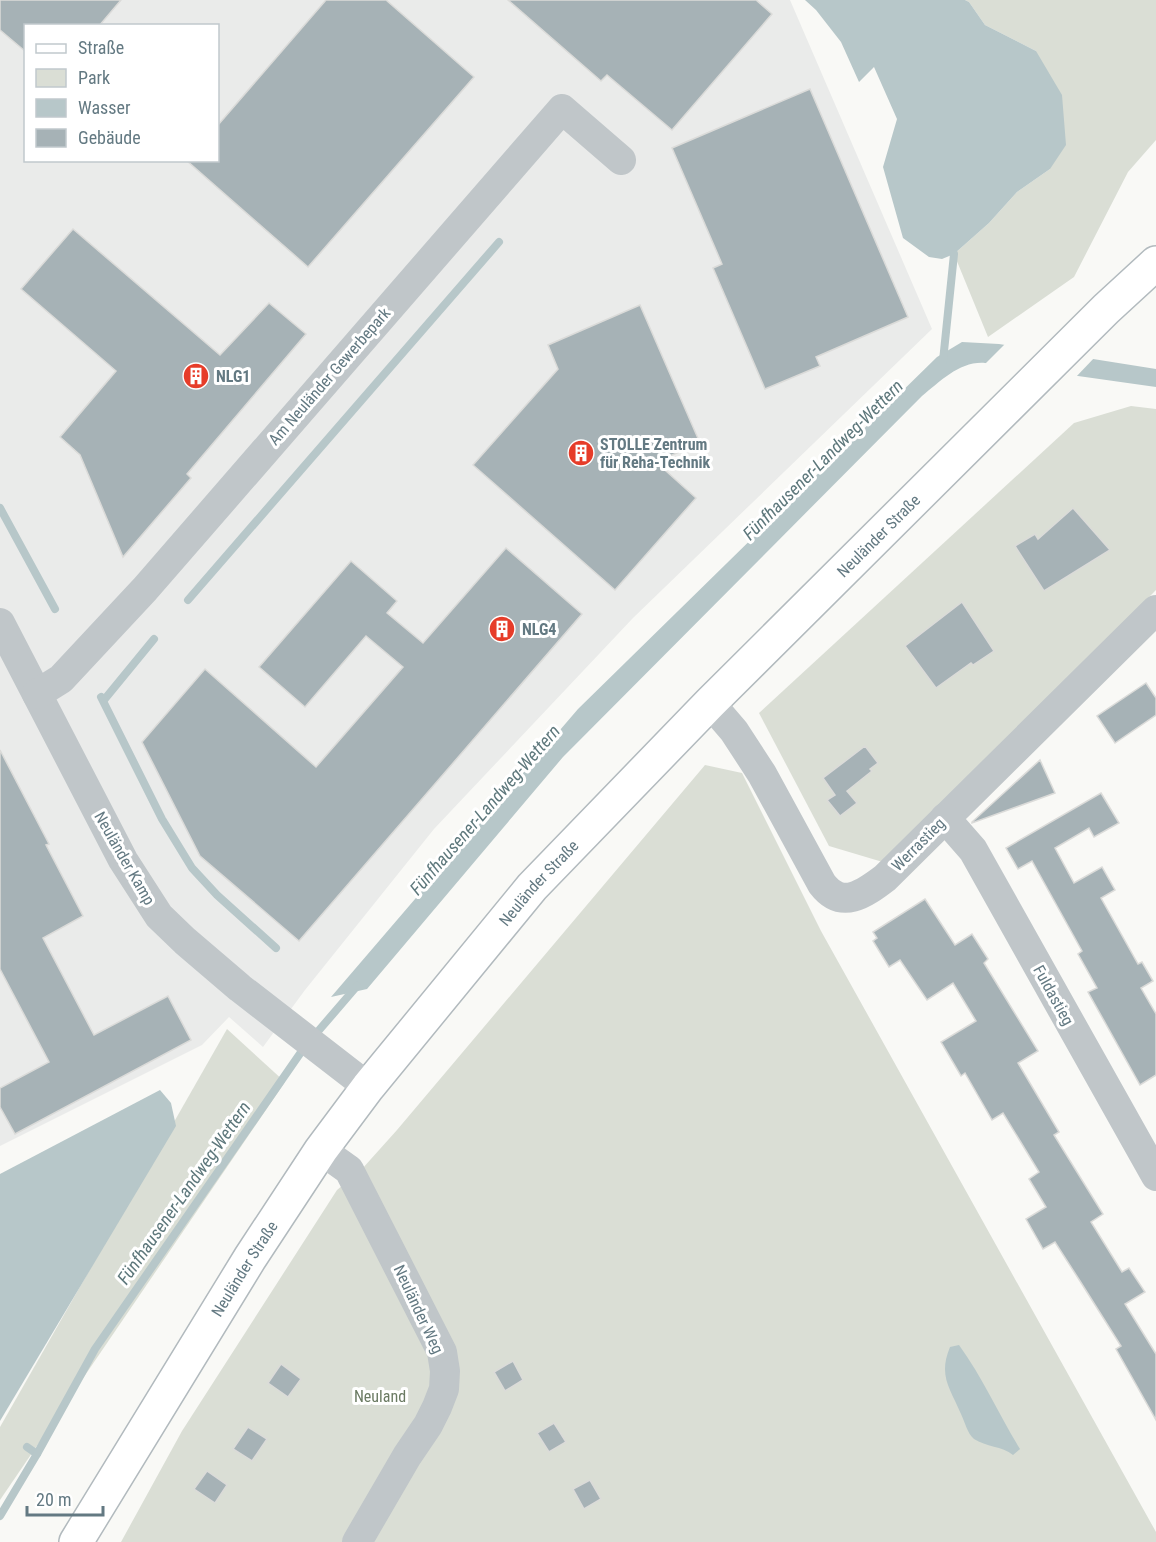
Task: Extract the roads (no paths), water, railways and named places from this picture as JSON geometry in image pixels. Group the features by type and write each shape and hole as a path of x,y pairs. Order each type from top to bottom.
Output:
{"main road":[{"name":"Neuländer Straße","path":"1106,309 1156,250"},
{"name":"Neuländer Straße","path":"76,1542 256,1249 321,1149 368,1087 532,887 710,704 1106,309 1156,263"}],"street":[{"name":"Am Neuländer Gewerbepark","path":"37,694 61,679 145,589 562,109 621,160"},
{"name":"Werrastieg","path":"710,704 734,731 762,774 822,884 837,896 850,897 859,895 874,886 1156,610"},
{"name":"Neuländer Kamp","path":"0,623 123,860 159,916 185,941 281,1021 368,1087"},
{"name":"Fuldastieg","path":"945,818 972,850 1156,1176"},
{"name":"Neuländer Weg","path":"321,1149 349,1170 442,1352 445,1371 444,1389 428,1425 357,1542"}],"water":[{"path":"805,0 965,0 969,2 985,25 1036,51 1062,95 1066,145 1050,169 1017,192 989,223 954,254 942,259 929,257 903,238 883,167 897,119 874,67 859,82 841,42 816,10"},
{"path":"962,342 999,344 1156,369 1156,387 985,363 967,365 944,378 922,396 563,757 367,989 331,997 578,709 937,357"},
{"path":"160,1090 171,1103 176,1126 0,1421 0,1174"},
{"path":"959,1345 976,1370 1020,1449 1013,1455 979,1442 968,1431 945,1374 950,1347"}],"waterway":[{"path":"188,600 499,242"},
{"path":"943,361 954,254"},
{"path":"0,508 55,609"},
{"path":"104,700 154,639"},
{"path":"101,697 162,819 192,868 217,895 276,948"},
{"name":"Fünfhausener-Landweg-Wettern","path":"314,1036 357,986"},
{"name":"Fünfhausener-Landweg-Wettern","path":"0,1516 95,1349 306,1045"},
{"path":"27,1447 37,1454"}],"place":[{"name":"NLG1","path":"196,376"},
{"name":"STOLLE Zentrum für Reha-Technik","path":"581,453"},
{"name":"NLG4","path":"502,629"}],"park label":[{"name":"Neuland","path":"380,1396"}]}
